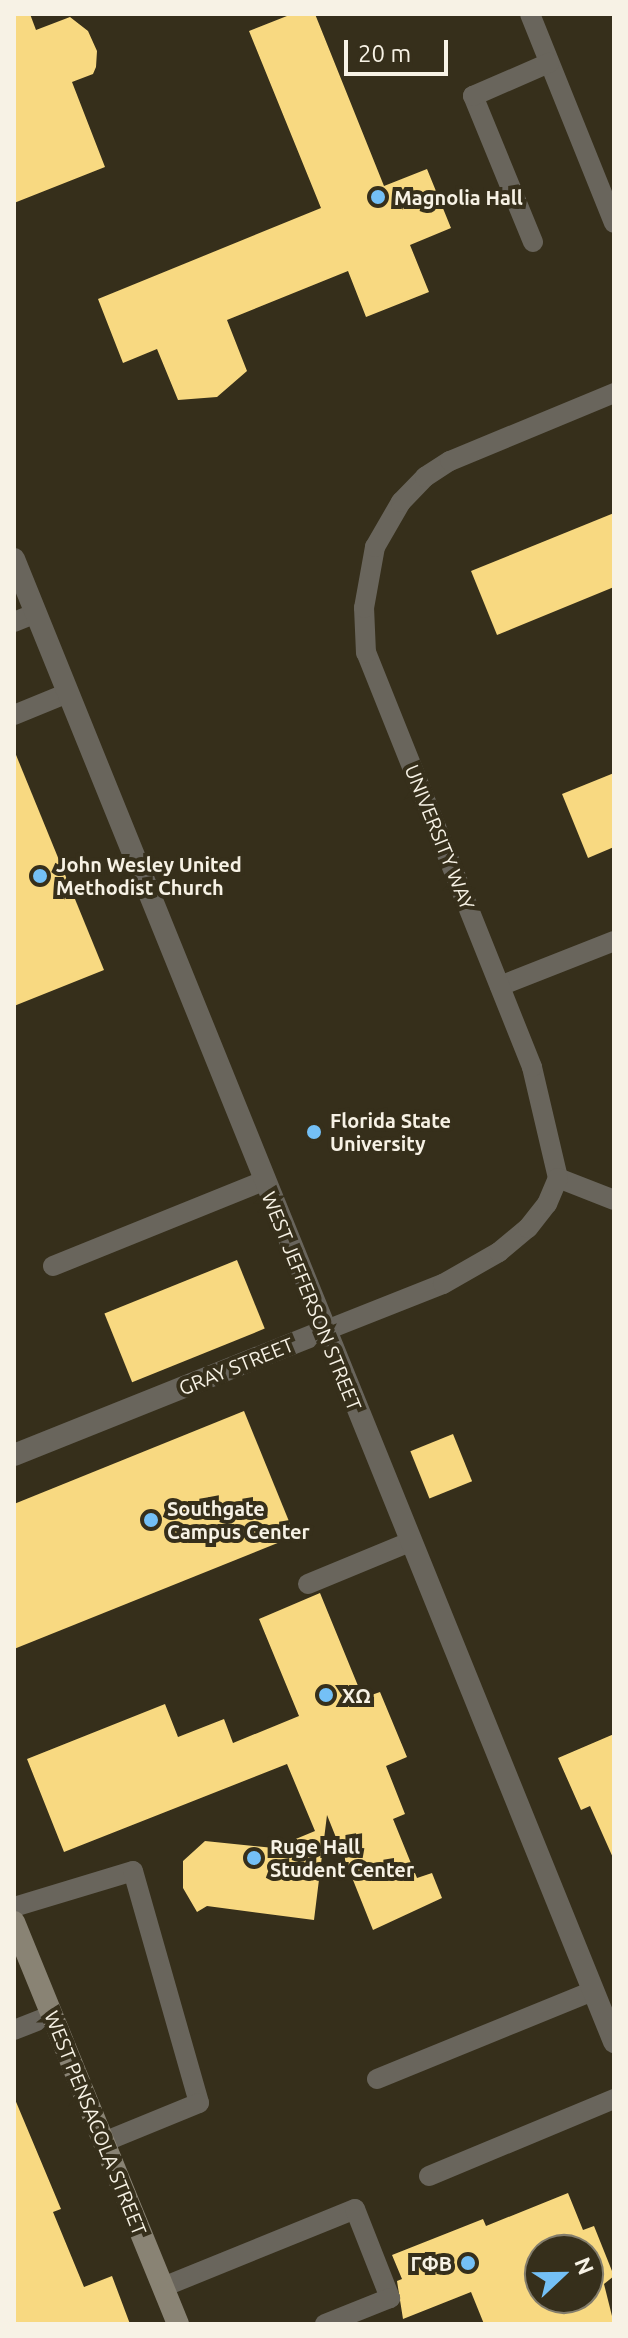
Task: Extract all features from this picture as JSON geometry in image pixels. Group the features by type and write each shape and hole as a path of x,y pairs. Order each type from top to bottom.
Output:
{"main road":[{"name":"WEST PENSACOLA STREET","path":"15,1921 178,2324"}],"street":[{"name":"WEST JEFFERSON STREET","path":"14,559 263,1181 614,2042"},
{"name":"GRAY STREET","path":"14,1455 324,1331"}],"lane":[{"path":"530,14 614,223"},
{"path":"533,242 473,96 549,63"},
{"name":"UNIVERSITY WAY","path":"558,1178 532,1067 366,653 364,608 375,547 413,488 450,461 614,393"},
{"path":"14,622 36,613"},
{"path":"14,715 68,693"},
{"path":"500,986 614,941"},
{"path":"558,1178 614,1200"},
{"name":"GRAY STREET","path":"324,1331 443,1284 499,1252 528,1228 558,1178"},
{"path":"53,1266 263,1181"},
{"path":"308,1584 410,1542"},
{"path":"15,1921 133,1871 199,2103 104,2142"},
{"path":"377,2079 593,1991"},
{"path":"14,2030 52,2015"},
{"path":"429,2176 614,2099"},
{"path":"163,2287 355,2209 390,2298 325,2324"}],"building":[{"path":"14,14 30,14 36,30 70,17 88,31 97,51 96,67 93,74 72,82 105,167 14,203"},
{"name":"Magnolia Hall","path":"292,14 315,14 384,186 427,169 451,228 410,245 429,292 366,317 348,271 227,320 247,371 217,397 178,400 157,349 123,363 98,299 321,208 249,31"},
{"path":"614,513 614,587 497,635 471,571"},
{"name":"John Wesley United Methodist Church","path":"14,750 104,970 14,1006"},
{"path":"614,773 614,847 588,858 562,794"},
{"path":"237,1260 265,1329 132,1382 104,1314"},
{"name":"Southgate Campus Center","path":"244,1411 295,1536 14,1649 14,1504"},
{"path":"453,1434 472,1481 429,1499 410,1451"},
{"path":"320,1593 363,1698 380,1692 407,1757 386,1766 405,1814 393,1819 417,1878 432,1873 442,1898 373,1930 327,1815 314,1920 207,1906 197,1912 183,1888 183,1861 205,1841 274,1848 315,1831 287,1764 64,1852 27,1759 165,1704 178,1737 224,1719 233,1743 299,1716 259,1619"},
{"path":"614,1734 614,1860 590,1806 581,1810 558,1758"},
{"path":"14,2097 61,2209 53,2212 84,2287 112,2276 130,2324 14,2324"},
{"name":"ΓΦΒ","path":"568,2193 583,2230 594,2226 597,2234 524,2234 524,2314 604,2314 604,2284 614,2324 484,2324 471,2292 403,2319 397,2281 402,2279 392,2255 483,2219 486,2226"},
{"name":"ΓΦΒ","path":"604,2251 614,2276 604,2284"}],"place":[{"name":"Magnolia Hall","path":"378,197"},
{"name":"John Wesley United Methodist Church","path":"40,876"},
{"name":"Florida State University","path":"314,1132"},
{"name":"Southgate Campus Center","path":"151,1520"},
{"name":"ΧΩ","path":"326,1695"},
{"name":"Ruge Hall Student Center","path":"254,1858"},
{"name":"ΓΦΒ","path":"468,2263"}]}
